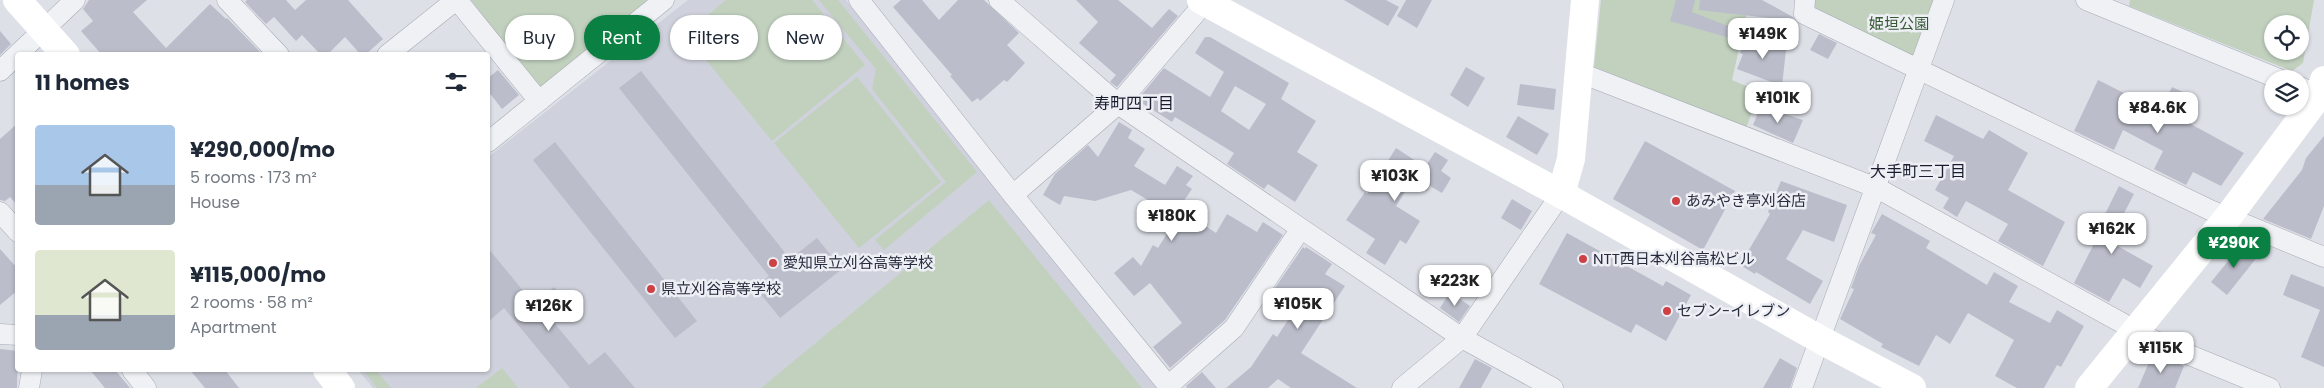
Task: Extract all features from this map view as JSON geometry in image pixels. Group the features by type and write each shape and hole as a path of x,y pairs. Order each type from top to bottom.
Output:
{"street":[{"path":"18,0 63,52"},
{"path":"20,52 75,0"},
{"path":"227,0 276,52"},
{"path":"391,52 457,0 538,101"},
{"path":"490,140 664,0"},
{"path":"859,0 1013,195 1169,387 1234,328 1300,230"},
{"path":"999,0 1118,104 1300,230 1462,338 1553,388"},
{"path":"1402,388 1462,338 1561,194 1571,159 1585,0"},
{"path":"1805,0 1804,14 2210,210 2324,257"},
{"path":"1802,388 1821,340 1852,250 1877,188 1944,0"},
{"path":"2086,0 2119,7 2264,72"},
{"path":"1013,195 1118,104 1204,1 1561,194 1821,340 1912,388"},
{"path":"0,71 15,57"},
{"path":"1578,72 1877,188 2153,340 2270,388"},
{"path":"2089,388 2228,217 2317,90"},
{"path":"0,212 15,229"},
{"path":"0,334 15,335"},
{"path":"29,388 32,372"},
{"path":"134,372 146,388"},
{"path":"329,372 341,388"}],"shaded area":[{"name":"愛知県立刈谷高等学校","path":"688,0 846,0 1159,388 373,388 360,372 490,372 490,155 612,60 660,60 660,22"}],"green space":[{"path":"471,0 653,0 635,15 584,15 584,56 541,91 517,60 574,60 574,15 505,15 505,44"},
{"path":"726,0 812,0 824,15 768,15 768,60 842,60 842,37 865,65 772,141 706,60 758,60 758,15 708,15"},
{"path":"819,0 838,0 977,172 884,250 875,240 946,182 872,89 876,69 842,28 842,15 831,15"},
{"path":"1601,0 1750,0 1732,80 1760,92 1746,128 1594,67"},
{"name":"姫垣公園","path":"1814,0 1934,0 1914,57 1813,8"},
{"path":"2130,0 2314,0 2309,29 2309,15 2264,15 2264,60 2129,6"},
{"path":"2264,60 2304,60 2303,63 2293,70"},
{"path":"857,77 941,182 859,248 774,143"},
{"path":"989,200 1142,388 761,388"},
{"path":"502,368 518,388 476,388"},
{"path":"365,372 378,372 391,388 377,388"}],"building":[{"path":"89,0 147,0 133,12 166,48 210,4 227,18 260,52 99,52 81,31 93,21 83,9"},
{"path":"247,0 286,0 295,10 306,0 348,0 383,39 368,52 358,52 345,37 330,52 318,52 302,35 296,41 274,17 266,24 245,2"},
{"path":"901,0 922,0 939,20 958,0 984,0 1019,33 1007,45 1025,63 1007,82 1004,80 980,101 978,98 972,102 950,76 952,75 893,7"},
{"path":"1076,0 1118,0 1152,28 1169,9 1178,16 1117,87 1110,82 1116,75 1079,43 1098,22"},
{"path":"1344,0 1386,0 1399,7 1388,26"},
{"path":"1406,0 1432,0 1417,28 1397,16"},
{"path":"1676,0 1695,0 1692,12 1733,28 1730,38 1670,21"},
{"path":"1700,0 1762,0 1793,17 1795,21 1699,10"},
{"path":"0,31 11,44 0,55"},
{"path":"1748,34 1786,50 1782,86 1737,69 1743,54 1740,53"},
{"path":"1819,34 1837,43 1828,59 1810,50"},
{"path":"1205,37 1210,37 1289,83 1281,99 1316,121 1297,152 1318,165 1295,202 1268,184 1264,189 1227,164 1234,153 1175,117 1172,122 1137,100 1164,68 1210,97 1224,72 1195,53","holes":["1235,86 1266,104 1249,130 1221,111"]},
{"path":"1466,67 1485,78 1468,107 1450,95"},
{"path":"498,70 519,95 502,109 490,94 490,76"},
{"path":"641,71 790,259 817,238 842,269 780,318 755,287 769,276 619,88"},
{"path":"2098,80 2160,111 2172,87 2187,94 2176,116 2244,153 2221,186 2193,172 2186,185 2154,169 2163,151 2123,130 2114,150 2074,131"},
{"path":"1520,84 1556,89 1554,110 1517,105"},
{"path":"1761,106 1803,120 1793,143 1753,125"},
{"path":"1936,115 1983,139 1989,130 2028,153 2008,190 2065,222 2043,266 1998,241 2008,224 1966,201 1957,217 1943,208 1949,198 1935,190 1954,156 1924,141"},
{"path":"1518,116 1549,134 1537,155 1506,137"},
{"path":"1119,122 1132,130 1128,138 1145,149 1134,166 1165,185 1177,166 1193,176 1186,185 1192,189 1179,208 1216,233 1227,214 1257,232 1263,222 1283,235 1225,320 1170,368 1153,347 1182,323 1150,283 1134,296 1114,273 1133,257 1141,266 1153,245 1158,248 1173,224 1149,209 1153,203 1131,190 1095,201 1064,196 1060,205 1043,195 1055,174 1088,145 1098,157"},
{"path":"15,126 15,203 10,197 5,201 0,200 0,139"},
{"path":"2324,136 2324,206 2311,239 2263,219 2302,170 2306,158"},
{"path":"1645,141 1735,191 1703,250 1613,199"},
{"path":"555,142 697,321 675,338 533,160"},
{"path":"1396,148 1425,167 1435,152 1448,160 1441,171 1451,178 1442,193 1430,186 1427,191 1411,182 1396,206 1420,221 1406,244 1400,240 1385,265 1366,253 1375,239 1346,220 1365,192 1367,194"},
{"path":"1781,181 1847,205 1834,242 1803,230 1786,259 1823,281 1810,304 1756,272 1755,274 1740,265 1770,214 1768,212"},
{"path":"2119,186 2134,194 2122,217 2128,220 2114,244 2153,266 2140,288 2123,278 2109,302 2074,283 2101,230 2098,228"},
{"path":"1512,199 1532,211 1521,230 1501,218"},
{"path":"1882,214 1930,241 1926,248 1987,285 1994,272 2018,286 2009,302 2050,323 2057,310 2084,326 2061,367 2057,365 2044,388 2017,388 1995,376 2014,340 1968,313 1950,344 1936,335 1919,366 1881,347 1883,344 1840,319 1854,289 1851,288 1859,266 1876,235 1871,233"},
{"name":"NTT西日本刈谷高松ビル","path":"1567,233 1663,286 1666,281 1691,295 1666,341 1636,324 1631,333 1539,284"},
{"path":"2242,244 2258,256 2227,295 2211,282"},
{"path":"1303,247 1305,249 1306,247 1332,264 1325,274 1345,286 1301,353 1357,388 1291,388 1278,379 1268,388 1226,388 1251,367 1273,334 1277,337 1299,303 1275,288"},
{"path":"0,249 15,266 15,292 0,305"},
{"path":"490,250 534,304 554,287 564,300 547,314 589,365 605,352 635,388 570,388 504,308 490,320"},
{"path":"2291,274 2324,287 2324,367 2301,357 2320,310 2283,295"},
{"path":"1450,292 1470,306 1459,322 1440,308"},
{"path":"0,349 15,351 17,388 0,388"},
{"path":"2153,353 2184,366 2175,388 2138,388"},
{"path":"1780,358 1797,368 1790,388 1763,388"},
{"path":"1475,359 1492,368 1481,388 1459,388"},
{"path":"92,372 117,372 130,388 105,388"},
{"path":"192,372 227,372 239,388 205,388"},
{"path":"1202,372 1216,388 1187,388 1186,386"}],"place":[{"name":"あみやき亭刈谷店","path":"1676,201"},
{"name":"NTT西日本刈谷高松ビル","path":"1583,259"},
{"name":"愛知県立刈谷高等学校","path":"773,263"},
{"name":"県立刈谷高等学校","path":"651,289"},
{"name":"セブン-イレブン","path":"1667,311"}],"district":[{"name":"寿町四丁目","path":"1134,103"},
{"name":"大手町三丁目","path":"1918,171"}]}
